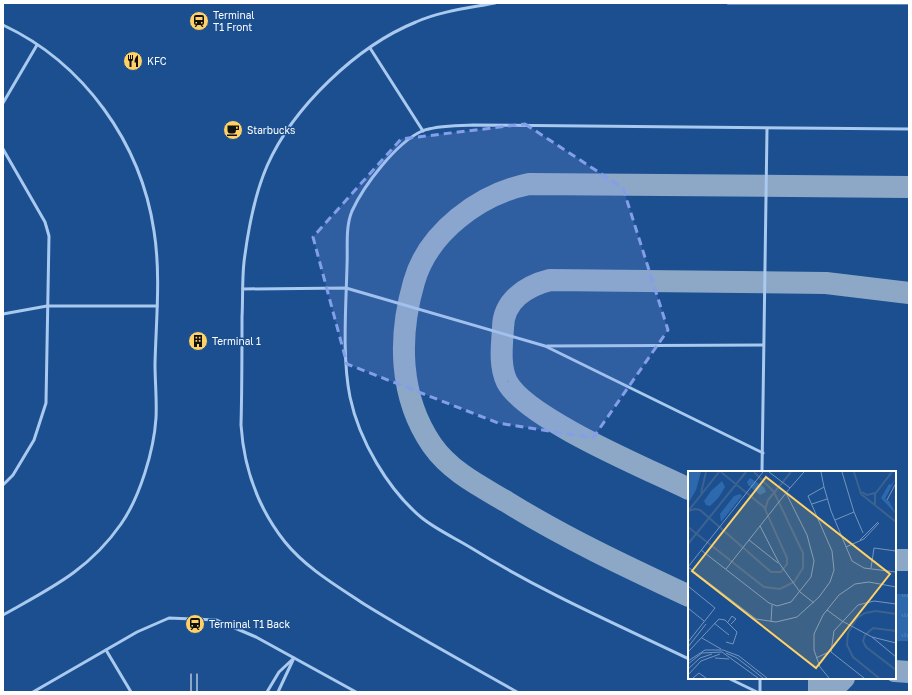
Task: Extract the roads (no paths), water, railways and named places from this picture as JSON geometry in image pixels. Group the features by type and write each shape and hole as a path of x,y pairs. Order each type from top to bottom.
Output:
{"lane":[{"path":"495,3 451,11 416,22 370,48 348,64 301,112 268,165 252,215 244,265 242,444 250,481 264,512 286,543 307,563 336,585 392,621 517,692"},
{"path":"728,3 909,3"},
{"path":"3,26 37,45 57,59 76,76 108,114 130,150 146,195 154,231 157,266 155,375 156,419 149,458 143,475 122,522 101,550 64,582 3,614"},
{"path":"3,103 37,45"},
{"path":"370,48 423,131"},
{"path":"688,659 519,578 423,518 390,485 367,445 350,398 347,365 346,288 347,235 352,212 380,169 400,146 423,131 446,126 909,129"},
{"path":"762,471 767,129"},
{"path":"3,150 45,222 49,236 46,403 34,440 13,475 3,485"},
{"path":"243,289 346,288 545,346 763,453"},
{"path":"3,314 47,306 157,306"},
{"path":"545,346 763,345"},
{"path":"33,692 137,632 169,618 216,620 256,637 356,692"},
{"path":"106,650 131,692"},
{"path":"267,692 279,672 294,658"},
{"path":"278,692 294,658"},
{"path":"730,679 758,692 760,679"}],"tram line":[{"path":"191,674 191,692"},
{"path":"197,674 197,692"}],"place":[{"name":"Terminal T1 Front","path":"199,21"},
{"name":"KFC","path":"133,61"},
{"name":"Starbucks","path":"233,130"},
{"name":"Terminal 1","path":"198,341"},
{"name":"Terminal T1 Back","path":"195,624"}]}
